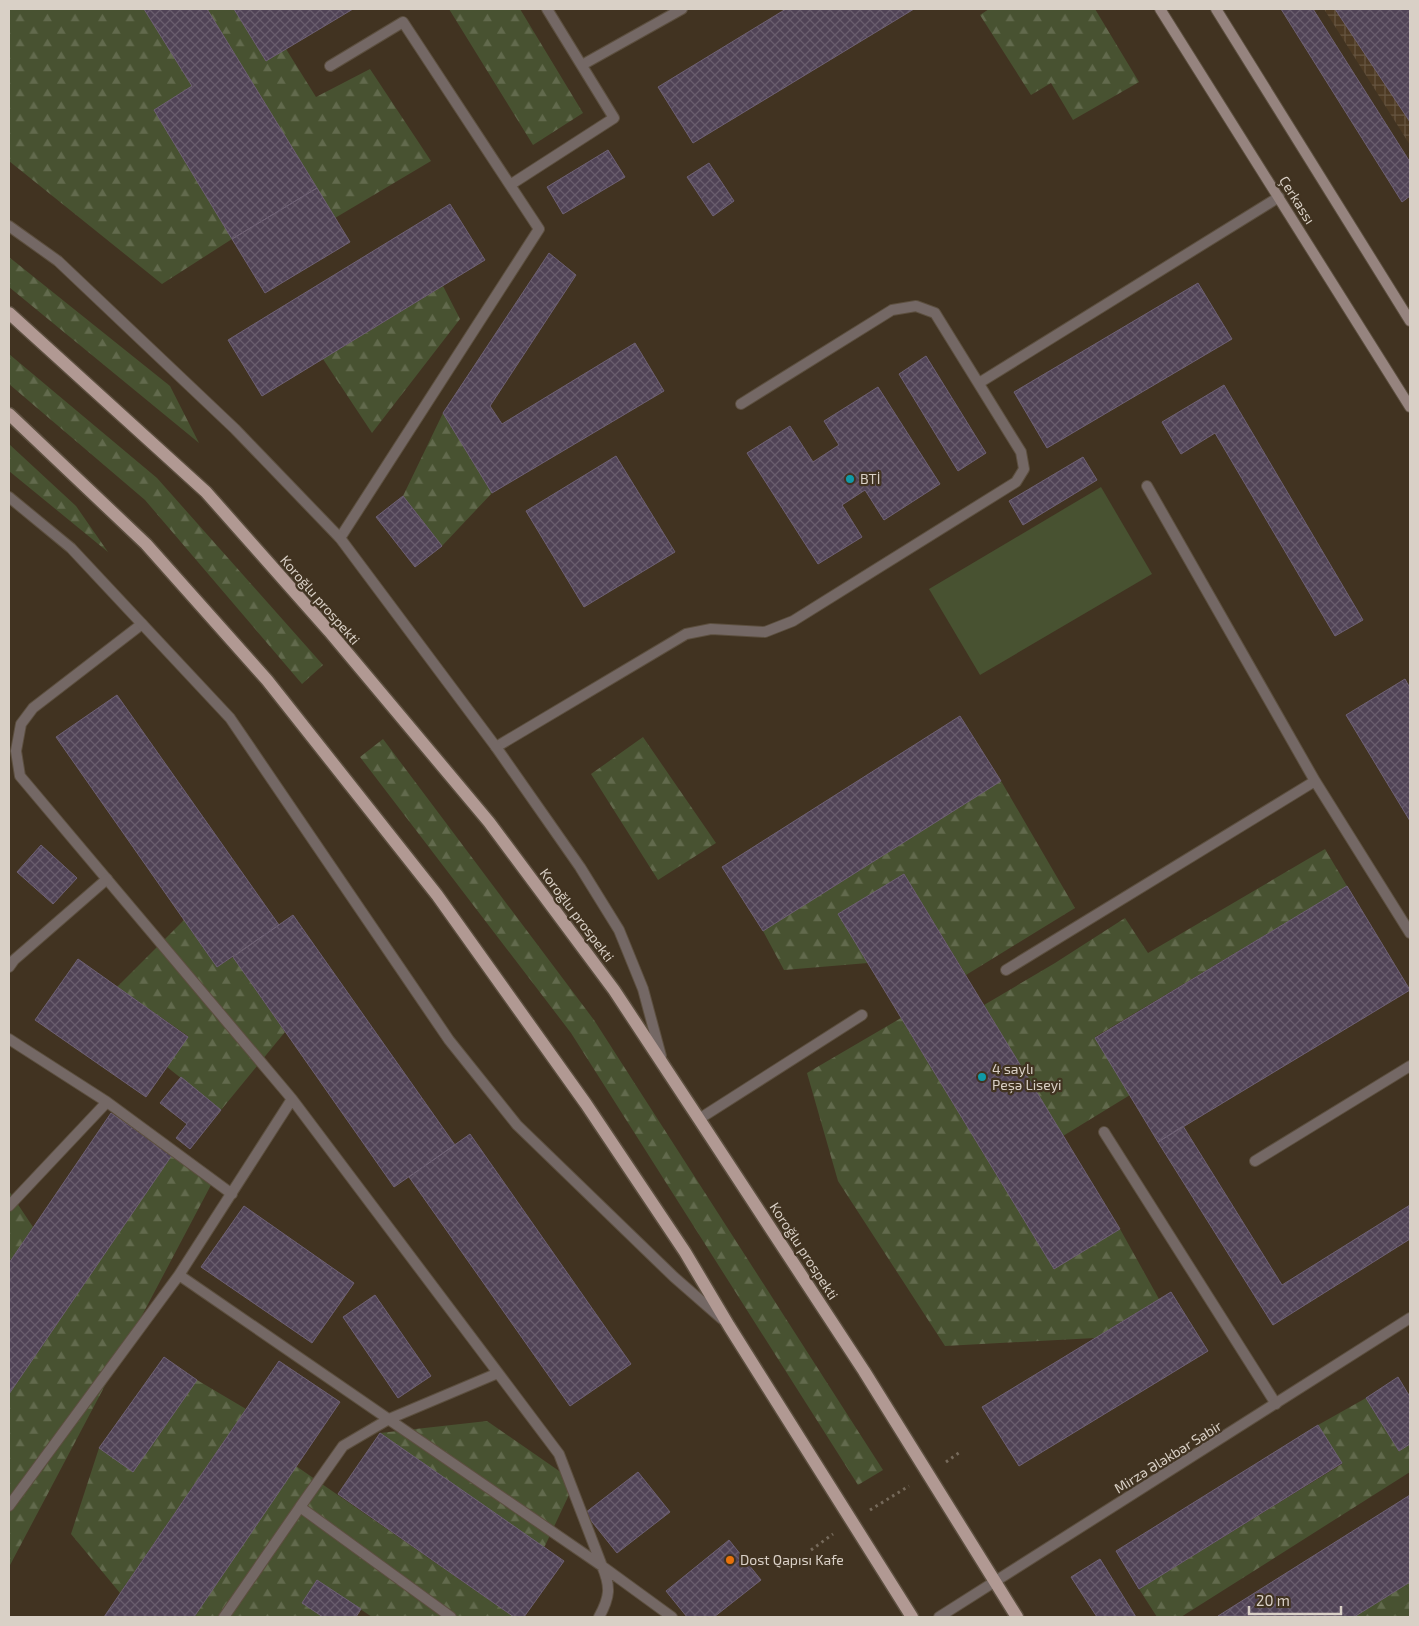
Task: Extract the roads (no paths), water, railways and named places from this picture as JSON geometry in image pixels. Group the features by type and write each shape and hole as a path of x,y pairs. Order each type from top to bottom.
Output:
{"main road":[{"name":"Koroğlu prospekti","path":"9,313 206,492 329,631 489,822 614,990 864,1371 1017,1617"},
{"path":"9,414 146,544 267,680 430,888 602,1128 685,1252 729,1326 912,1617"}],"street":[{"path":"510,185 614,118 547,9"},
{"path":"582,65 682,9"},
{"name":"Çerkassı","path":"1160,9 1410,407"},
{"path":"1216,9 1410,321"},
{"path":"330,66 402,22 539,229 340,538"},
{"path":"979,383 1279,197"},
{"path":"9,226 58,261 235,430 340,538 496,747 580,867 619,930 643,990 663,1064"},
{"path":"496,747 686,634 711,629 765,632 793,621 1016,482 1024,469 1022,452 935,313 916,306 892,310 741,404"},
{"path":"1147,486 1315,781 1410,933"},
{"path":"9,497 71,548 230,718 449,1040 518,1125 674,1277 729,1326"},
{"path":"142,624 34,708 21,724 16,751 20,776 292,1099 559,1454 608,1581 608,1597 599,1617"},
{"path":"1006,970 1315,781"},
{"path":"9,966 106,879"},
{"path":"699,1119 862,1015"},
{"path":"9,1039 107,1102 232,1194"},
{"path":"1256,1161 1410,1066"},
{"path":"9,1506 179,1275 292,1099"},
{"path":"9,1206 107,1102"},
{"path":"1104,1132 1276,1404"},
{"path":"179,1275 602,1566 672,1617"},
{"name":"Mirzə Ələkbər Sabir","path":"940,1617 1410,1319"},
{"path":"224,1617 343,1446 389,1419 498,1373"},
{"path":"300,1507 451,1617"}],"place":[{"name":"BTİ","path":"850,479"},
{"name":"4 saylı Peşə Liseyi","path":"982,1077"},
{"name":"Dost Qapısı Kafe","path":"730,1560"}]}
